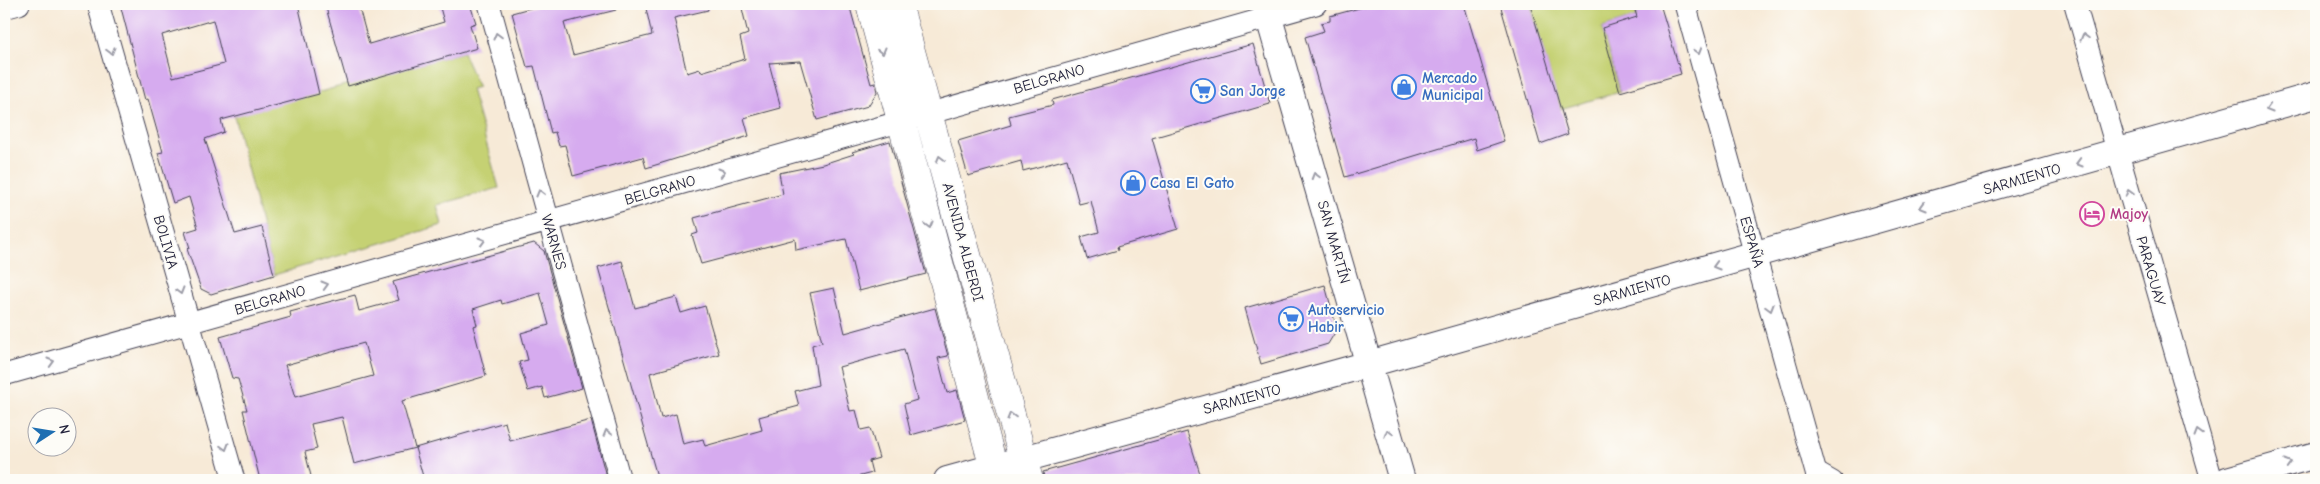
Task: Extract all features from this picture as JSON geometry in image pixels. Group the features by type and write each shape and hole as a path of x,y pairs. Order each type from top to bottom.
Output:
{"main road":[{"name":"AVENIDA ALBERDI","path":"870,4 995,473"},
{"name":"AVENIDA ALBERDI","path":"898,4 1026,469"}],"street":[{"path":"4,8 19,4"},
{"name":"BOLIVIA","path":"98,4 234,480"},
{"name":"WARNES","path":"489,4 620,480"},
{"name":"BELGRANO","path":"4,375 548,223 928,113 1267,10 1316,4"},
{"name":"ESPAÑA","path":"1685,4 1817,475"},
{"name":"PARAGUAY","path":"2075,4 2212,480"},
{"name":"SAN MARTÍN","path":"1267,10 1402,480"},
{"name":"SARMIENTO","path":"947,480 1026,469 1369,364 2316,96"},
{"path":"2227,480 2316,455"},
{"path":"1817,475 1834,480"}],"green space":[{"path":"1545,4 1633,4 1637,17 1602,28 1620,92 1560,109 1531,8"},
{"path":"463,52 478,87 471,89 499,188 437,205 442,225 274,275 234,116"}],"building":[{"path":"120,4 298,4 319,94 221,120 224,132 205,139 235,234 262,227 274,275 211,294 201,289 187,249 190,248 185,232 198,228 189,197 173,203 158,153 163,152 148,99 145,100","holes":["213,20 224,64 173,77 162,35"]},
{"path":"325,4 358,4 369,44 444,22 439,4 470,4 476,23 470,25 477,48 348,86"},
{"path":"544,4 615,4 616,10 564,23 573,55 652,35 645,4 707,4 708,10 674,18 687,73 700,69 701,72 745,59 740,37 748,34 741,4 849,4 871,84 875,83 877,92 868,106 817,120 800,61 769,63 781,108 744,118 749,136 646,168 643,157 573,176 565,145 559,146 555,132 551,133 534,66 527,67 512,13"},
{"name":"Mercado Municipal","path":"1374,4 1464,4 1504,141 1477,150 1474,138 1345,177 1305,37 1324,31 1321,23 1330,21 1330,16"},
{"path":"1500,4 1530,4 1568,134 1540,144"},
{"path":"1633,4 1660,4 1681,74 1620,92 1602,28 1637,17"},
{"path":"1253,44 1270,104 1152,138 1178,229 1117,247 1118,250 1087,259 1081,237 1099,232 1091,201 1079,204 1067,159 1023,171 1021,161 968,176 958,141 1011,125 1009,116 1053,105 1052,100"},
{"path":"890,141 926,274 859,291 846,239 796,250 795,239 701,264 692,235 698,233 694,218 783,194 779,173 823,164 854,154 852,152"},
{"path":"534,243 544,251 582,388 545,398 542,387 528,391 519,362 528,360 521,333 549,325 540,293 502,304 501,300 473,309 477,325 473,326 486,376 402,401 415,448 354,464 342,417 311,424 317,449 305,452 312,480 260,480 243,410 247,410 238,379 232,378 220,337 291,317 290,312 355,295 359,311 399,300 393,282","holes":["364,343 373,376 295,397 285,365"]},
{"path":"622,261 635,308 676,297 681,313 705,306 719,354 650,373 661,418 676,414 683,444 703,439 705,446 762,430 759,417 799,406 795,391 818,385 812,345 822,342 810,293 834,288 845,333 935,308 948,356 938,358 947,393 957,390 965,420 911,435 904,404 917,400 904,349 839,367 850,411 856,410 861,430 870,428 879,458 869,461 872,473 845,480 658,480 598,268"},
{"name":"Autoservicio Habir","path":"1325,285 1337,329 1328,344 1261,364 1245,308"},
{"path":"591,420 607,480 424,480 415,448 505,422 510,441"},
{"path":"1187,432 1202,480 1044,480 1043,472"}],"place":[{"name":"Mercado Municipal","path":"1404,87"},
{"name":"San Jorge","path":"1203,91"},
{"name":"Casa El Gato","path":"1133,183"},
{"name":"Majoy","path":"2092,214"},
{"name":"Autoservicio Habir","path":"1291,319"}]}
